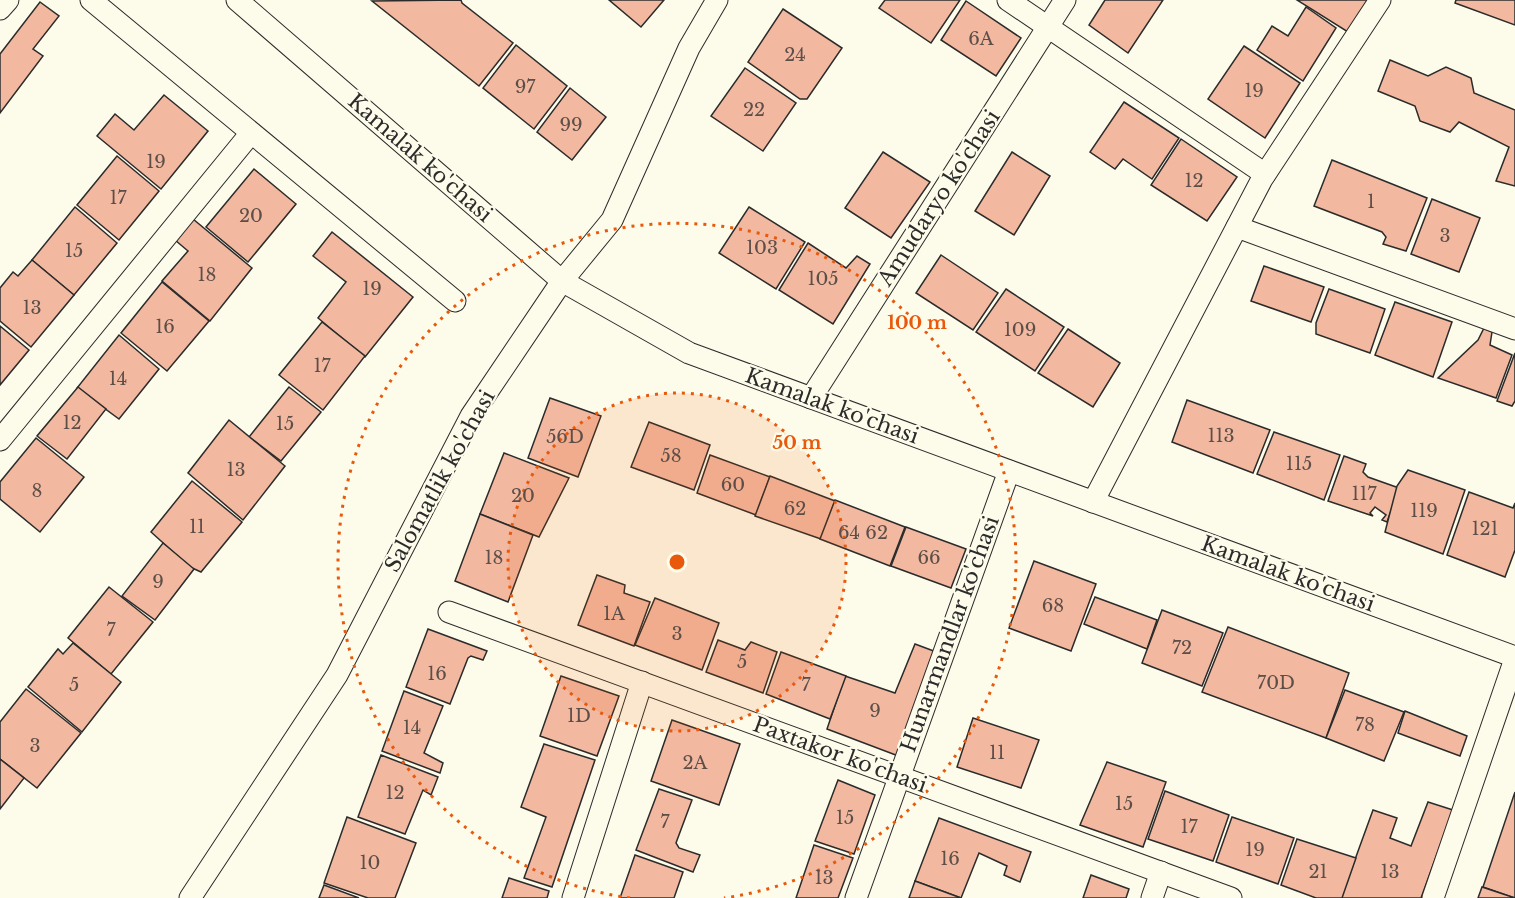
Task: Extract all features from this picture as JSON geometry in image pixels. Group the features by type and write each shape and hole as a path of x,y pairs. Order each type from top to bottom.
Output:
{"street":[{"path":"0,9 8,0"},
{"path":"91,0 455,301"},
{"name":"Kamalak ko'chasi","path":"237,0 562,281 689,353 1515,658"},
{"name":"Salomatlik ko'chasi","path":"190,898 337,675 471,416 562,281 612,220 689,48 717,0"},
{"path":"1008,0 1265,174"},
{"name":"Amudaryo ko'chasi","path":"811,398 1065,0"},
{"path":"1093,502 1265,174 1380,0"},
{"path":"0,440 251,133"},
{"path":"1237,227 1515,329"},
{"name":"Hunarmandlar ko'chasi","path":"856,898 1009,471"},
{"name":"Paxtakor ko'chasi","path":"449,612 1231,898"},
{"path":"1433,898 1515,658"},
{"path":"573,898 642,682"},
{"path":"1152,898 1161,872"}],"building":[{"path":"461,0 513,43 479,86 372,1"},
{"path":"609,0 664,0 641,27"},
{"path":"885,0 960,0 931,43 879,8"},
{"path":"1105,0 1163,0 1128,53 1089,25"},
{"path":"1297,0 1369,0 1348,32"},
{"path":"1456,0 1515,0 1515,25 1455,3"},
{"path":"966,1 1021,38 996,76 941,40"},
{"path":"40,2 59,16 33,49 43,56 0,113 0,54"},
{"path":"1306,7 1336,28 1303,81 1257,50 1272,26 1288,36"},
{"path":"783,9 842,48 807,99 800,99 748,62"},
{"path":"516,45 567,86 534,129 483,88"},
{"path":"1244,46 1300,83 1265,138 1208,99"},
{"path":"1390,60 1428,76 1446,67 1471,78 1474,93 1515,110 1515,186 1496,181 1509,147 1459,122 1450,132 1420,121 1415,106 1378,91"},
{"path":"745,68 796,103 763,151 711,116"},
{"path":"570,88 606,117 572,160 537,132"},
{"path":"164,95 208,131 161,189 97,136 115,114 134,130"},
{"path":"1124,102 1179,138 1152,179 1123,159 1115,169 1090,152"},
{"path":"1181,139 1237,177 1207,221 1151,185"},
{"path":"883,152 930,182 891,238 845,208"},
{"path":"1012,152 1050,176 1014,235 975,211"},
{"path":"117,156 159,191 119,240 77,205"},
{"path":"1332,160 1427,198 1406,251 1383,244 1386,237 1382,232 1314,206"},
{"path":"254,169 296,204 248,262 206,227"},
{"path":"1432,199 1480,218 1459,272 1411,254"},
{"path":"75,207 117,243 74,295 32,260"},
{"path":"749,207 805,242 776,289 719,253"},
{"path":"193,219 252,268 210,321 162,281 188,251 175,240"},
{"path":"332,232 413,297 365,357 318,318 346,282 313,256"},
{"path":"808,243 846,268 857,256 870,264 833,324 779,290"},
{"path":"941,255 998,293 973,330 916,293"},
{"path":"32,260 74,295 31,347 0,321 0,288 13,272 18,276"},
{"path":"1264,266 1324,287 1311,322 1251,301"},
{"path":"162,282 209,321 167,371 121,333"},
{"path":"1006,289 1064,327 1035,371 976,332"},
{"path":"1329,289 1385,309 1370,353 1316,334 1316,323"},
{"path":"1395,302 1452,322 1433,377 1375,355"},
{"path":"322,322 365,356 323,410 279,375"},
{"path":"0,326 29,350 0,385"},
{"path":"1484,328 1492,332 1490,345 1512,355 1496,398 1438,378 1478,340"},
{"path":"1068,329 1120,363 1093,407 1038,373"},
{"path":"119,335 159,369 119,419 77,388"},
{"path":"1515,353 1515,401 1512,406 1497,401"},
{"path":"78,387 106,409 67,459 37,436"},
{"path":"289,387 321,412 281,461 249,437"},
{"path":"550,398 601,416 578,477 528,458"},
{"path":"1187,400 1270,430 1253,473 1172,442"},
{"path":"229,420 285,466 243,520 188,473"},
{"path":"649,422 710,445 694,490 631,467"},
{"path":"1274,432 1340,455 1324,500 1257,474"},
{"path":"36,438 84,477 40,532 0,499 0,482"},
{"path":"504,453 569,478 539,537 480,514"},
{"path":"710,455 770,477 756,515 697,493"},
{"path":"1344,456 1366,464 1363,472 1368,477 1399,488 1387,522 1382,520 1386,515 1375,507 1370,513 1373,516 1328,501"},
{"path":"1408,470 1465,490 1443,554 1385,532 1397,486"},
{"path":"770,476 835,501 821,539 755,516"},
{"path":"192,481 242,522 201,572 190,567 151,532"},
{"path":"1469,492 1513,508 1515,503 1515,550 1505,577 1447,555"},
{"path":"835,500 905,527 890,566 820,539"},
{"path":"480,514 533,535 508,602 455,581"},
{"path":"906,527 966,549 951,588 891,566"},
{"path":"163,543 194,569 155,620 122,596"},
{"path":"1034,561 1096,584 1071,651 1009,628"},
{"path":"597,575 625,585 624,593 650,602 634,646 578,625"},
{"path":"109,587 153,622 111,674 68,638"},
{"path":"1095,597 1157,620 1147,649 1084,624"},
{"path":"655,598 719,623 702,670 635,645"},
{"path":"1162,610 1223,633 1202,686 1142,663"},
{"path":"1228,627 1349,673 1326,738 1202,692"},
{"path":"428,629 487,651 483,660 471,656 468,658 450,704 406,687"},
{"path":"718,640 745,650 751,642 777,652 763,693 706,672"},
{"path":"73,643 121,682 82,732 28,687 58,649 63,654"},
{"path":"915,644 939,653 901,757 827,729 845,676 895,693"},
{"path":"781,652 846,676 830,719 766,694"},
{"path":"561,676 619,696 597,756 540,736"},
{"path":"26,689 81,733 37,788 0,759 0,722"},
{"path":"1345,690 1404,712 1384,761 1326,738"},
{"path":"404,691 443,706 424,753 443,763 440,773 382,751"},
{"path":"1405,711 1467,736 1460,756 1398,733"},
{"path":"973,718 1039,740 1021,788 957,767"},
{"path":"672,720 740,744 719,805 651,781"},
{"path":"544,744 595,760 552,887 524,878 546,817 521,807"},
{"path":"381,755 438,777 431,795 423,790 405,834 358,817"},
{"path":"0,759 24,778 0,809"},
{"path":"1107,762 1166,782 1143,847 1080,825"},
{"path":"838,780 875,795 854,854 815,841"},
{"path":"659,789 692,800 676,843 679,848 700,855 693,872 636,850"},
{"path":"1165,791 1229,815 1213,861 1148,839"},
{"path":"1515,792 1515,898 1483,887"},
{"path":"1428,802 1453,810 1421,898 1341,898 1373,810 1397,818 1390,838 1411,846"},
{"path":"347,817 416,843 395,898 368,898 324,883"},
{"path":"1232,817 1294,838 1278,884 1216,862"},
{"path":"939,818 1031,852 1020,882 1004,875 1007,866 979,853 961,898 915,881"},
{"path":"1297,839 1356,858 1342,898 1316,898 1281,885"},
{"path":"814,845 853,858 838,898 796,898"},
{"path":"635,855 683,872 674,898 620,898"},
{"path":"1091,875 1129,889 1126,898 1083,898"},
{"path":"509,878 549,891 547,898 502,898"},
{"path":"915,881 961,898 909,898"},
{"path":"324,885 359,898 319,898"},
{"path":"1482,887 1515,898 1478,898"}]}
